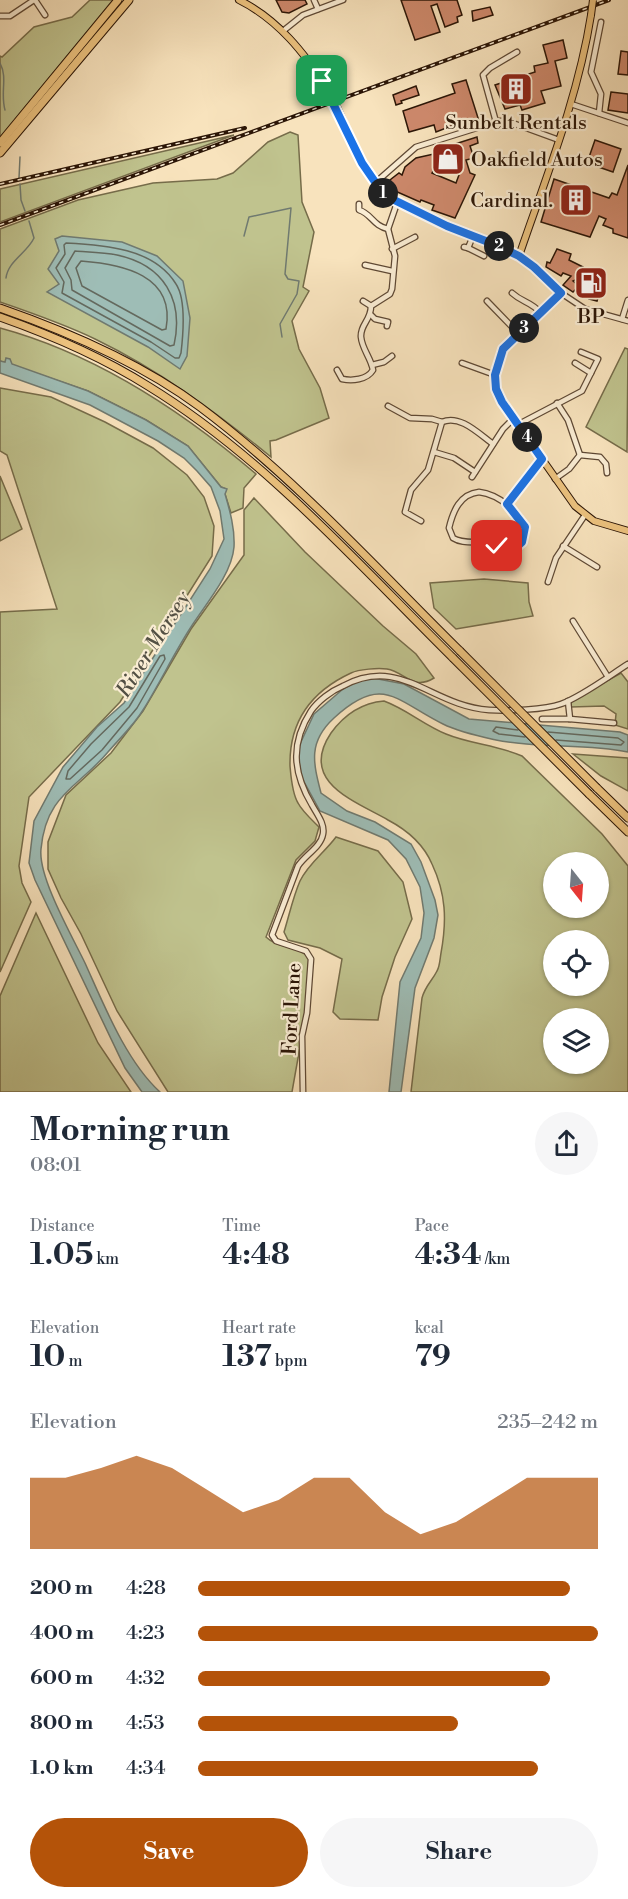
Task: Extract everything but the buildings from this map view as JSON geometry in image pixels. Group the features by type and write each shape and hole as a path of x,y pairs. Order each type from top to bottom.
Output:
{"highway":[{"path":"0,143 118,0"},
{"path":"0,153 129,0"},
{"path":"0,308 43,323 127,363 199,407 242,441 307,500 628,818"},
{"path":"0,319 40,331 112,364 192,415 261,470 628,832"}],"main road":[{"path":"239,0 263,14 283,31 312,64 338,109 362,163 384,195 397,203 519,256 561,293 503,349 495,375 498,396 555,479 585,515 604,526 628,531"},
{"path":"519,256 571,104 584,57 593,0"}],"street":[{"path":"0,16 10,16 32,0 45,15"},
{"path":"314,0 318,9"},
{"path":"283,31 303,15 343,0"},
{"path":"599,113 601,94 591,72 601,22"},
{"path":"496,122 483,75 490,68 517,52"},
{"path":"571,104 628,123"},
{"path":"375,183 416,147 496,122 507,121 559,140"},
{"path":"371,306 390,294 392,289 395,256 388,229 397,203"},
{"path":"359,204 359,210 368,214 379,227 388,229"},
{"path":"473,236 466,248 484,256"},
{"path":"392,249 415,237"},
{"path":"365,265 392,271"},
{"path":"512,293 518,302 529,302 541,313"},
{"path":"561,293 585,309 628,321"},
{"path":"622,319 628,300"},
{"path":"363,301 371,306"},
{"path":"487,301 518,333"},
{"path":"337,370 342,379 348,380 367,377 373,370 361,336 365,323 371,315 371,306"},
{"path":"371,315 375,319 388,322 387,326"},
{"path":"434,452 454,458 474,474 503,429 582,391 598,359 581,351"},
{"path":"372,365 384,362 392,356"},
{"path":"462,363 495,375"},
{"path":"574,363 591,373"},
{"path":"558,404 568,420 580,455"},
{"path":"388,406 410,418 442,422 448,419 457,420 493,444"},
{"path":"421,521 405,512 407,501 411,490 425,476 442,422"},
{"path":"580,455 600,457 609,466 607,473"},
{"path":"555,479 569,469 580,455"},
{"path":"507,504 542,459"},
{"path":"484,492 507,504 525,527 522,542 516,549 509,550 489,544 456,540 451,535 450,524 460,501 466,495 484,492"},
{"path":"548,582 563,546 585,515"},
{"path":"563,546 597,567"},
{"path":"573,621 608,677"},
{"name":"Ford Lane","path":"303,1092 302,1036 307,1013 311,959 306,951 276,941 272,935 298,866 305,856 320,843 323,834 321,820 309,799 295,759 296,744 311,711 332,691 356,678 384,675 398,677 451,703 489,710 561,704 628,664"},
{"path":"568,700 570,719"},
{"path":"542,719 614,723"}],"green space":[{"path":"90,0 113,0 0,138 0,56 2,57 34,27 72,17"},
{"path":"290,132 298,135 302,202 314,232 303,287 309,291 292,321 299,349 320,388 329,418 270,441 271,457 208,408 142,364 83,334 0,302 0,229 78,200 153,183 217,179 233,173 268,142"},
{"path":"234,135 0,222 0,189"},
{"path":"0,328 35,339 103,369 136,387 198,428 256,474 244,488 243,508 231,513 225,494 226,489 221,487 188,446 146,420 88,391 0,361"},
{"path":"625,348 628,349 627,452 586,427"},
{"path":"0,388 51,397 153,448 187,475 204,497 214,526 212,556 120,702 29,797 19,866 22,883 31,902 0,972 0,612 57,609 7,455 0,451"},
{"path":"0,476 22,529 0,541"},
{"path":"254,498 305,552 416,654 434,678 415,682 387,669 351,673 324,689 313,699 298,722 293,736 290,766 294,795 302,809 319,827 315,841 296,860 266,937 276,944 299,951 309,958 306,1013 292,1092 168,1092 117,1011 81,934 61,898 48,869 48,842 66,795 111,753 143,711 191,629 244,555 244,510"},
{"path":"484,579 528,583 529,602 533,616 456,629 434,608 430,583"},
{"path":"621,673 628,682 628,729 615,725 616,714 604,706 571,707 571,701"},
{"path":"384,701 455,737 522,756 602,834 628,866 628,1092 411,1092 422,998 438,969 443,941 444,907 437,875 428,856 414,838 335,788 326,777 321,765 323,750 331,733 347,715 368,704"},
{"path":"573,754 628,758 628,791 601,776"},
{"path":"336,837 378,851 403,882 412,919 395,957 382,997 378,1020 340,1019 333,1012 342,959 320,948 288,940 284,932 300,881 307,869"},
{"path":"36,913 98,1043 131,1092 0,1092 0,996"}],"water":[{"path":"62,236 122,242 157,256 183,281 190,318 187,356 180,369 148,347 47,292 59,284 48,269 59,251 55,239"},
{"path":"6,358 10,359 12,364 88,391 146,420 188,446 221,487 227,489 225,494 233,527 234,547 223,578 135,721 97,764 56,804 44,831 41,849 41,861 50,890 108,1014 126,1049 160,1092 142,1092 125,1068 29,863 34,821 63,767 97,727 124,703 210,569 224,539 220,511 211,487 184,458 158,441 90,405 0,373 0,361 5,362"},
{"path":"373,678 404,684 469,719 620,732 628,735 628,752 512,743 455,729 401,700 378,694 351,704 334,718 320,735 316,744 315,762 321,793 347,811 375,822 411,844 421,862 435,900 438,915 434,938 415,988 401,1092 389,1092 400,982 421,938 424,913 420,887 406,859 388,840 320,811 302,778 298,758 300,744 314,714 343,689 357,681"}],"waterway":[{"path":"0,63 3,74 5,110"},
{"path":"19,178 20,157"},
{"path":"20,184 21,200 25,211"},
{"path":"244,236 249,217 291,208 285,274 288,279 299,281 297,294 280,324 282,337"},
{"path":"6,278 10,267 34,238 29,221"}],"railway":[{"path":"0,225 609,0"},
{"path":"0,184 245,128"}],"place":[{"name":"Sunbelt Rentals","path":"516,89"},
{"name":"Oakfield Autos","path":"448,159"},
{"name":"Cardinal.","path":"576,200"},
{"name":"BP","path":"591,283"}],"route":[{"path":"322,81 333,98 362,163 384,195 390,200 447,226 519,256 561,293 510,341 503,349 497,363 495,382 498,396 542,459 507,504 525,527 522,542 513,550 497,546"}],"water label":[{"name":"River Mersey","path":"153,644"}]}
